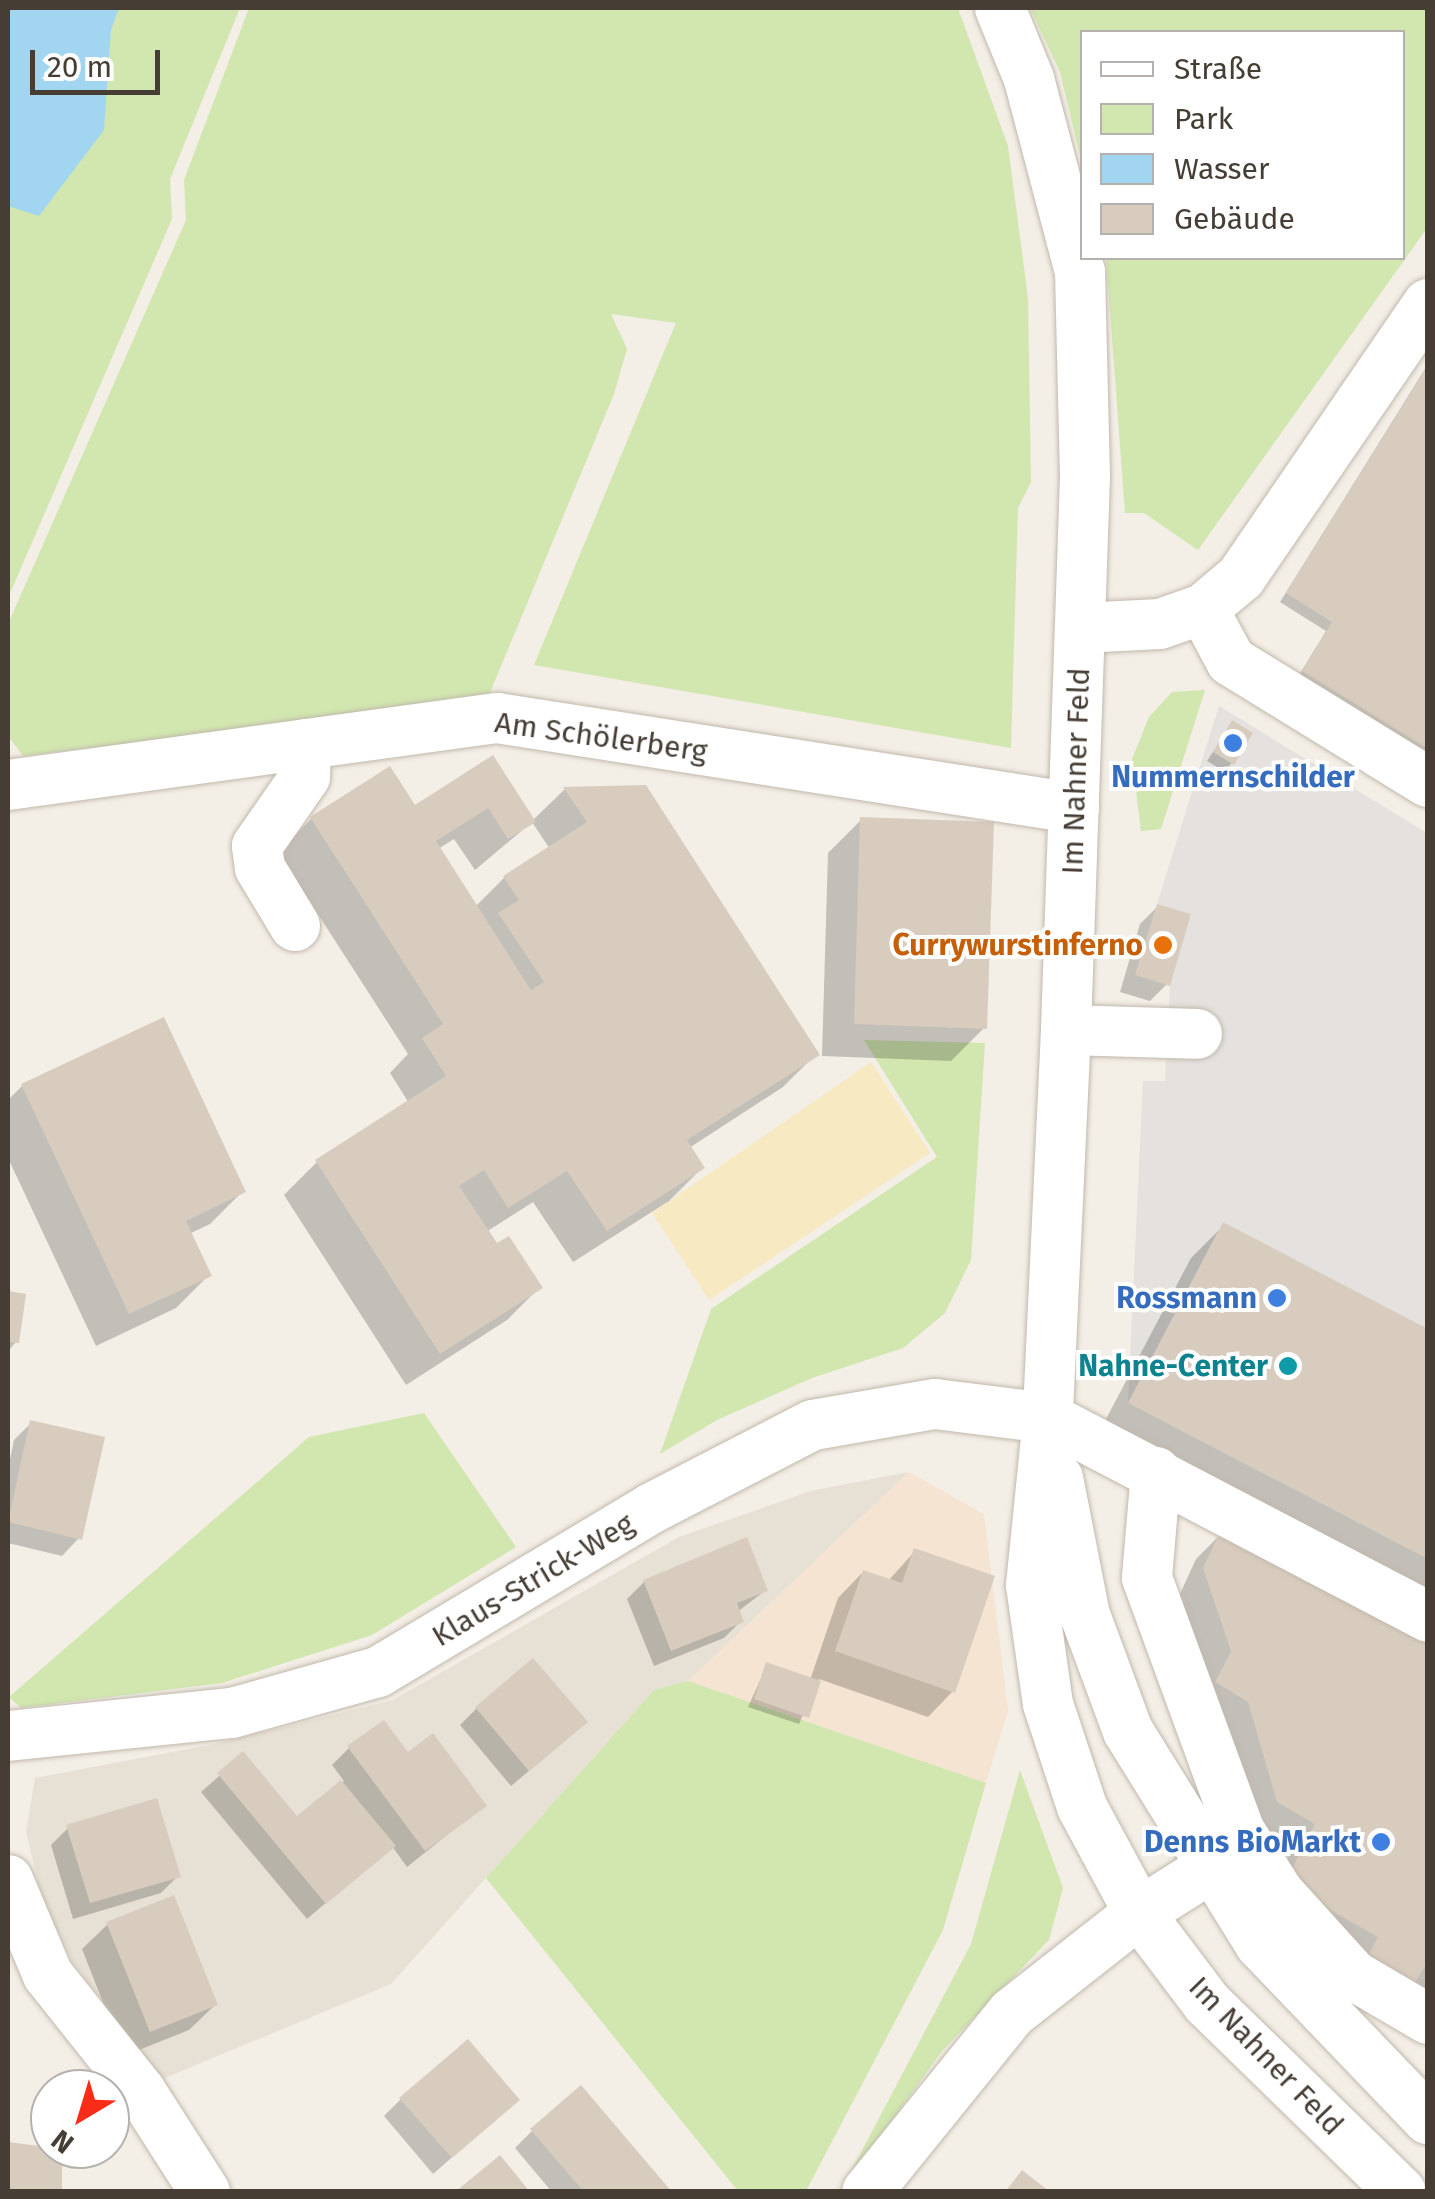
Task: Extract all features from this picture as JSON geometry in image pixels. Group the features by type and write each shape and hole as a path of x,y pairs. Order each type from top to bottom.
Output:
{"street":[{"path":"1000,8 1029,79 1080,272 1086,477 1081,628"},
{"name":"Im Nahner Feld","path":"1401,2192 1207,2003 1139,1913 1082,1807 1048,1704 1031,1585 1048,1418 1081,628 1160,624 1203,609 1241,577 1428,304"},
{"path":"1203,609 1231,661 1428,782"},
{"name":"Am Schölerberg","path":"8,786 497,718 1074,808"},
{"path":"295,926 260,868 256,846 305,777 306,744"},
{"path":"1066,1030 1197,1034"},
{"name":"Klaus-Strick-Weg","path":"8,1736 118,1730 232,1712 378,1672 650,1509 814,1426 936,1404 1048,1418 1428,1617"},
{"name":"Im Nahner Feld","path":"1048,1418 1084,1615 1128,1731 1209,1870 1260,1944 1421,2097"},
{"path":"1156,1472 1147,1578 1239,1830 1279,1893 1353,1976 1428,2020"},
{"path":"867,2192 1012,2013 1139,1913 1209,1870"},
{"path":"8,1880 48,1975 141,2092 206,2192"}],"shaded area":[{"name":"Nahne-Center","path":"1219,706 1427,833 1427,1329 1223,1222 1128,1403 1143,1081 1165,1081 1170,986 1190,914 1157,904"},
{"path":"909,1472 688,1681 654,1690 391,1984 162,2079 72,1961 42,1899 26,1831 35,1778 214,1744 393,1700 679,1537 811,1491"},
{"path":"909,1472 984,1514 1008,1711 986,1783 688,1681"}],"green space":[{"path":"8,8 240,8 170,179 172,219 8,598"},
{"path":"249,8 958,8 1008,146 1028,298 1031,482 1018,508 1011,748 534,665 676,323 611,314 627,349 614,394 487,700 23,756 8,736 8,624 186,220 184,180"},
{"path":"1030,8 1427,8 1427,228 1405,259 1405,30 1080,30 1080,156 1060,72"},
{"path":"1106,260 1404,260 1198,550 1144,513 1125,513"},
{"path":"1205,690 1161,829 1141,831 1132,759 1149,717 1172,692"},
{"path":"864,1040 985,1043 971,1260 945,1313 903,1348 812,1378 717,1420 660,1454 711,1309 937,1157"},
{"path":"424,1413 516,1547 372,1635 222,1683 21,1708 9,1697 309,1437"},
{"path":"688,1681 986,1783 943,1930 806,2191 738,2191 486,1878 654,1690"},
{"path":"1020,1770 1063,1888 1049,1940 942,2051 840,2192 971,1944"}],"sand":[{"path":"871,1062 930,1153 709,1300 652,1213"}],"water":[{"path":"8,8 119,8 111,30 104,130 39,216 8,206"}],"building":[{"path":"1428,365 1428,749 1302,671 1332,622 1286,593"},
{"name":"Nummernschilder","path":"1232,720 1253,733 1234,765 1213,752"},
{"path":"493,755 536,822 508,839 488,808 436,841 531,990 544,982 498,913 519,900 503,876 587,822 563,787 646,785 820,1055 687,1140 705,1168 607,1231 567,1171 508,1208 484,1170 459,1186 497,1243 509,1236 543,1288 440,1354 315,1160 446,1076 422,1038 443,1024 310,817 390,766 415,805"},
{"path":"860,817 994,822 987,1029 854,1024"},
{"name":"Currywurstinferno","path":"1157,904 1191,914 1170,986 1135,975"},
{"path":"164,1017 246,1192 186,1221 212,1276 129,1314 21,1084"},
{"name":"Nahne-Center","path":"1223,1222 1428,1329 1428,1559 1128,1403"},
{"path":"8,1291 26,1294 19,1343 8,1342"},
{"path":"30,1420 105,1437 82,1540 8,1522"},
{"path":"1221,1530 1428,1640 1428,1962 1413,1985 1366,1960 1378,1937 1284,1884 1315,1824 1277,1802 1248,1702 1215,1682 1231,1651 1203,1568"},
{"path":"747,1537 768,1591 737,1603 744,1622 671,1651 643,1580"},
{"path":"914,1548 995,1576 955,1693 835,1651 863,1570 902,1583"},
{"path":"533,1658 588,1722 529,1771 475,1707"},
{"path":"766,1662 821,1681 809,1718 754,1699"},
{"path":"384,1720 408,1752 433,1733 487,1806 425,1851 347,1746"},
{"path":"243,1751 297,1816 341,1780 396,1846 326,1904 217,1773"},
{"path":"157,1798 181,1877 90,1903 66,1825"},
{"path":"174,1895 218,2005 150,2032 106,1922"},
{"path":"468,2039 520,2100 452,2158 399,2098"},
{"path":"581,2085 672,2192 584,2192 530,2129"},
{"path":"8,2142 30,2145 30,2169 62,2169 62,2192 8,2192"},
{"path":"500,2155 530,2192 455,2192"},
{"path":"1022,2170 1050,2192 1005,2192"}],"place":[{"name":"Nummernschilder","path":"1233,743"},
{"name":"Currywurstinferno","path":"1163,945"},
{"name":"Rossmann","path":"1277,1298"},
{"name":"Nahne-Center","path":"1288,1366"},
{"name":"Denns BioMarkt","path":"1381,1842"}]}
